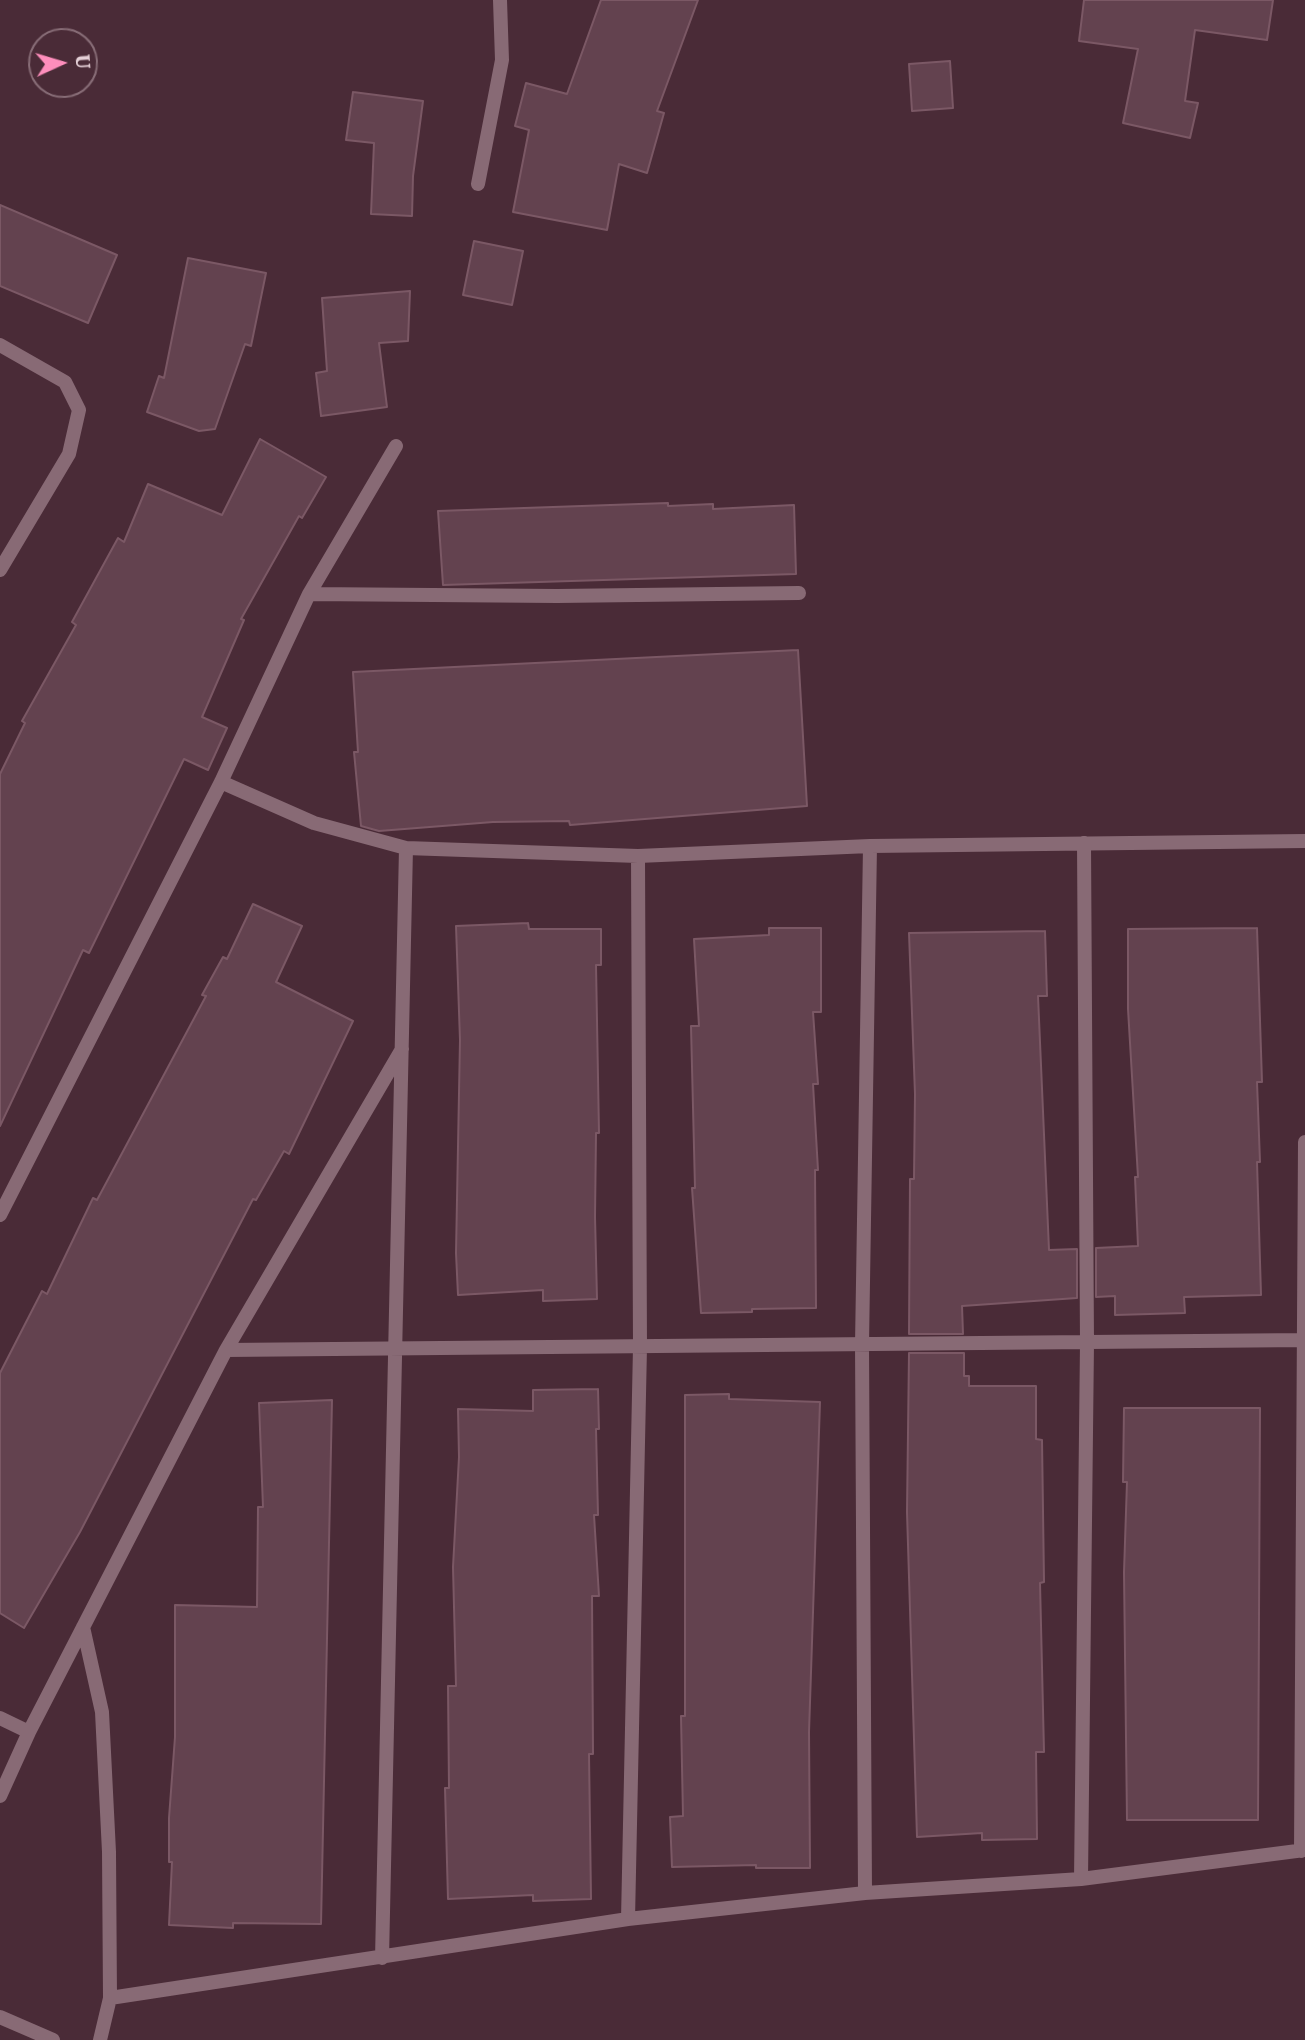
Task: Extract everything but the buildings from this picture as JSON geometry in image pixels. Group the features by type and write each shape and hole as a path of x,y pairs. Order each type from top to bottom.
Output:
{"street":[{"path":"478,184 502,60 500,0"},
{"path":"0,345 65,382 79,410 69,454 0,570"},
{"path":"0,1215 221,782 309,594 396,446"},
{"path":"309,594 556,596 799,593"},
{"path":"221,782 314,823 406,848 638,856 870,846 1305,841"},
{"path":"1081,1879 1087,1343 1084,843"},
{"path":"865,1893 862,1344 870,846"},
{"path":"382,1958 406,848"},
{"path":"628,1919 640,1347 638,856"},
{"path":"0,1797 29,1732 226,1350 402,1048"},
{"path":"110,1998 628,1919 865,1893 1081,1879 1303,1850 1305,1142"},
{"path":"226,1350 1304,1340"},
{"path":"83,1627 102,1712 109,1852 110,1998 100,2040"},
{"path":"0,1718 29,1732"},
{"path":"0,2017 53,2040"}]}
